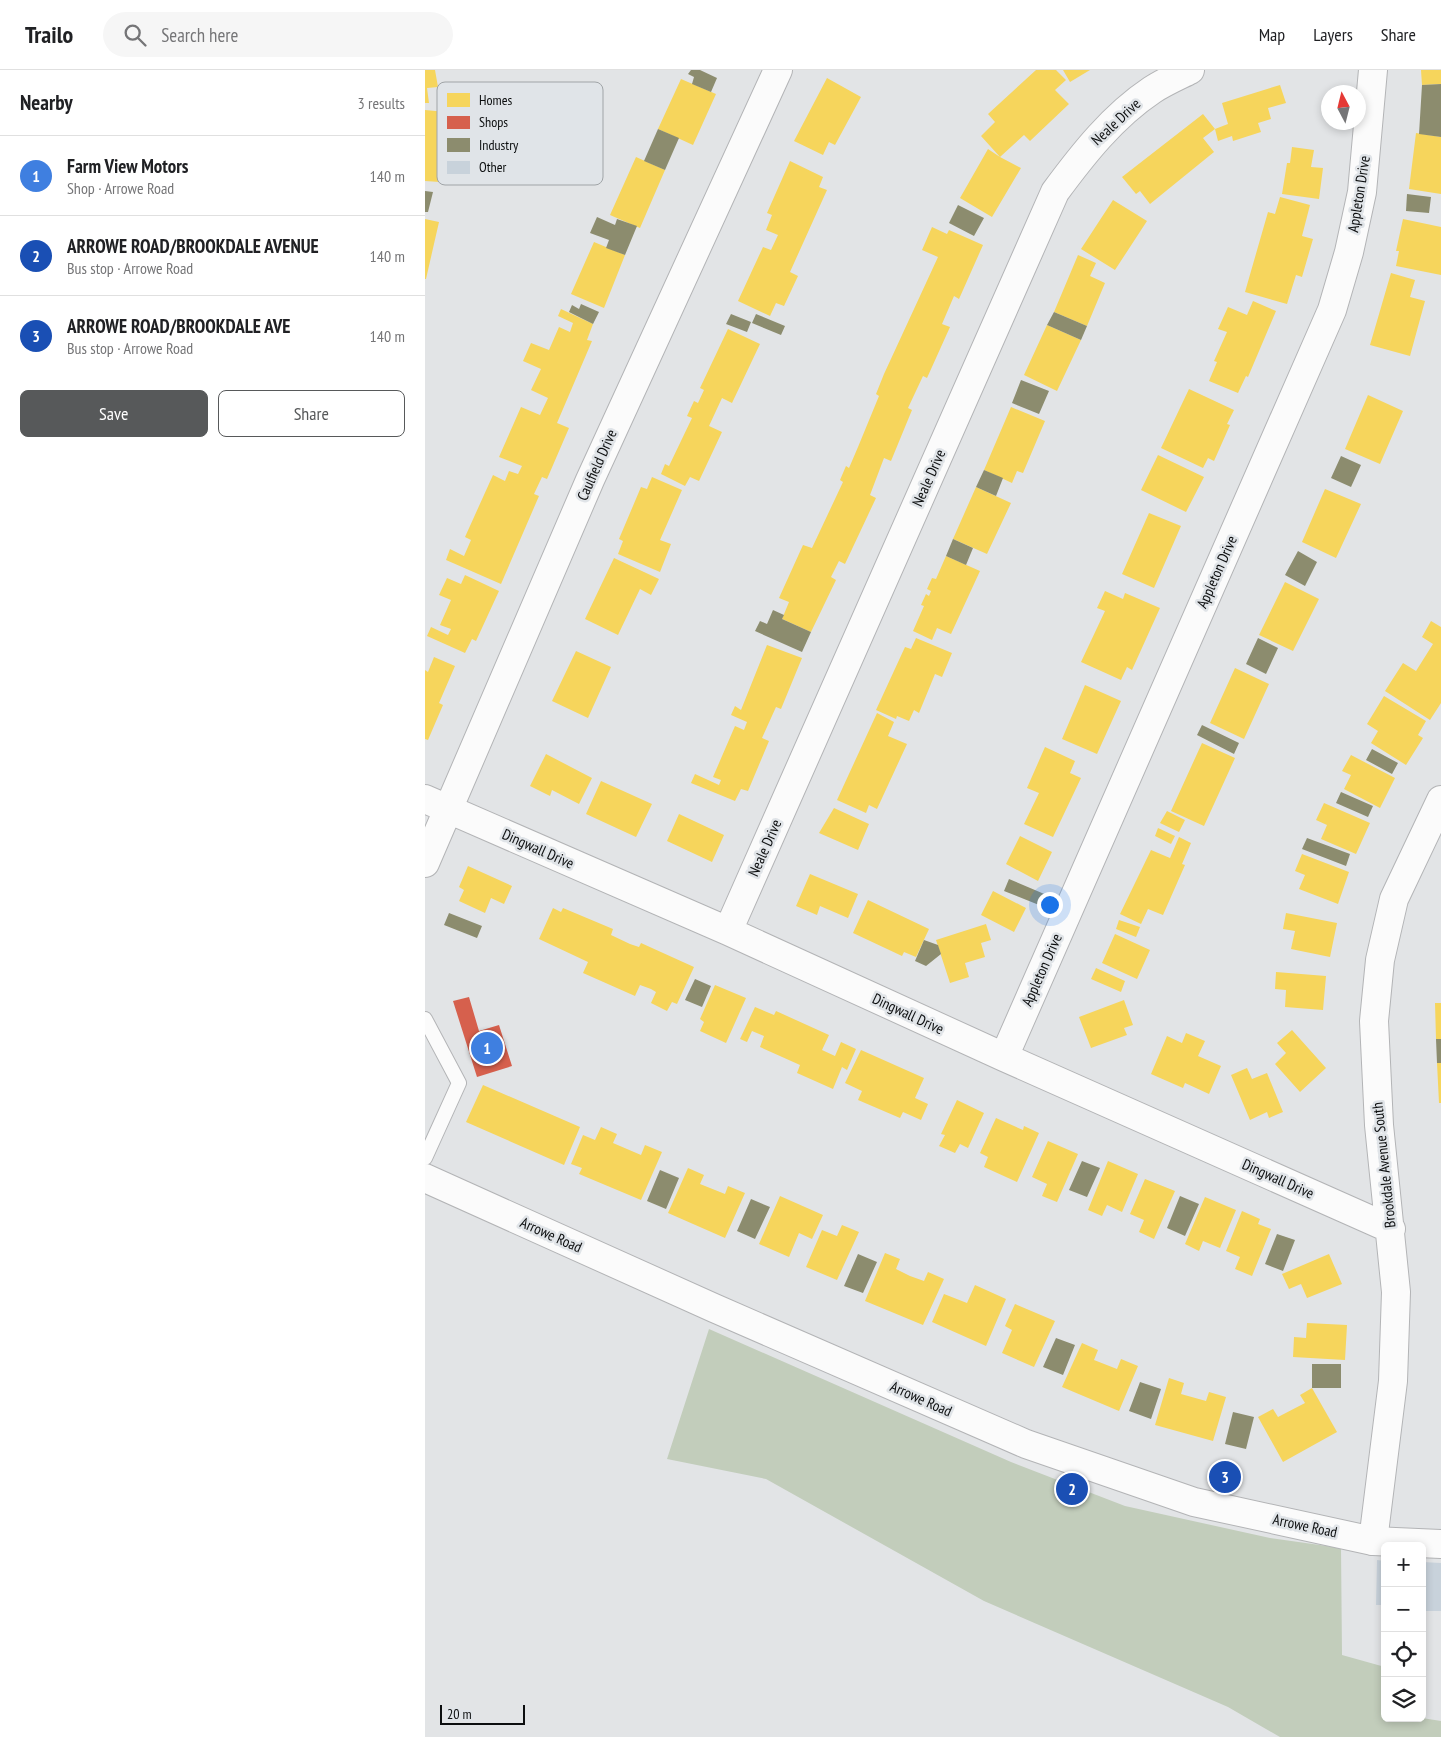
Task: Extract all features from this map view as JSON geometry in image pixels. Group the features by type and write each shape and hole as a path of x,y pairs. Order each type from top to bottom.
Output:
{"street":[{"name":"Caulfield Drive","path":"425,864 437,804 594,471 778,70"},
{"name":"Neale Drive","path":"728,932 1055,192 1081,156 1115,120 1152,90 1190,70"},
{"name":"Appleton Drive","path":"1004,1057 1332,310 1349,252 1362,192 1373,70"},
{"name":"Brookdale Avenue South","path":"1373,1541 1393,1381 1396,1292 1379,1125 1374,1021 1380,960 1394,899 1441,800"},
{"name":"Dingwall Drive","path":"437,804 1391,1229"},
{"name":"Arrowe Road","path":"425,1178 714,1308 1026,1444 1194,1502 1373,1541 1441,1544"}],"lane":[{"path":"425,1020 459,1083 425,1158"}],"green space":[{"path":"709,1329 1011,1462 1125,1506 1270,1538 1341,1548 1342,1655 1381,1666 1381,1722 1426,1722 1426,1719 1441,1721 1441,1737 1280,1737 1228,1707 984,1601 766,1479 667,1459"}],"building: Homes":[{"path":"425,70 435,70 437,87 427,88 429,103 425,103"},
{"path":"1036,70 1056,70 1066,80 1055,90 1069,104 1030,141 1024,135 1000,157 981,136 995,122 988,114"},
{"path":"1063,70 1090,70 1070,82"},
{"path":"1421,70 1441,70 1441,84 1422,85"},
{"path":"827,78 861,97 835,145 829,142 823,155 794,141"},
{"path":"681,79 716,94 693,145 658,129"},
{"path":"1280,85 1286,103 1268,108 1271,119 1258,123 1261,132 1233,141 1232,136 1218,141 1215,129 1228,124 1222,103"},
{"path":"425,110 437,111 437,182 425,181"},
{"path":"1203,114 1215,129 1203,138 1214,152 1150,204 1140,191 1136,194 1122,177"},
{"path":"1416,133 1441,137 1441,194 1409,189"},
{"path":"1292,147 1314,150 1311,167 1323,168 1319,199 1282,194 1287,163 1290,163"},
{"path":"988,149 1021,168 992,217 960,198"},
{"path":"636,157 665,170 640,228 610,215"},
{"path":"790,161 823,177 819,187 827,190 790,272 798,276 784,306 776,303 770,316 738,301 763,247 771,250 778,235 766,230 772,215 767,213"},
{"path":"1280,197 1310,205 1302,236 1313,239 1302,277 1296,275 1287,304 1245,292 1268,212 1275,214"},
{"path":"1113,200 1147,221 1115,270 1081,249"},
{"path":"425,219 439,222 426,279 425,279"},
{"path":"1403,219 1441,227 1441,275 1396,266 1399,251 1396,251"},
{"path":"932,227 947,234 949,230 983,245 959,299 954,296 942,324 950,327 927,378 923,376 908,408 912,410 891,461 884,458 870,495 876,498 845,564 839,561 831,577 836,580 811,632 782,619 789,602 779,598 803,545 812,548 843,482 840,480 846,466 849,468 858,447 879,396 876,394 884,374 938,257 922,250"},
{"path":"594,242 625,255 604,308 571,294"},
{"path":"1078,255 1096,263 1090,276 1105,283 1087,326 1054,312"},
{"path":"1391,273 1415,280 1410,297 1425,301 1410,356 1370,345"},
{"path":"1253,301 1276,311 1248,377 1246,376 1238,393 1209,381 1217,362 1214,361 1227,332 1218,329 1228,307 1247,315"},
{"path":"561,309 593,324 587,340 592,341 557,423 569,428 547,479 542,477 534,494 539,496 501,584 446,560 450,549 464,556 471,540 465,537 493,475 505,481 509,471 518,474 522,466 499,457 521,407 540,415 548,398 531,390 541,369 523,361 531,343 549,350 559,327 570,332 573,323 558,316"},
{"path":"1047,325 1081,340 1057,391 1024,375"},
{"path":"728,329 760,344 732,403 722,398 709,426 722,432 699,481 690,477 685,486 661,474 665,464 669,466 692,418 687,416 694,401 698,403 704,390 700,388"},
{"path":"1189,389 1234,410 1227,424 1230,425 1214,461 1208,458 1203,468 1161,448"},
{"path":"1368,395 1403,411 1380,464 1345,449"},
{"path":"1011,407 1045,421 1023,473 1017,471 1012,483 984,470"},
{"path":"1158,455 1204,477 1186,512 1141,490"},
{"path":"652,477 682,490 660,540 671,544 660,572 618,554 623,541 619,539 641,487 647,489"},
{"path":"976,487 1011,503 987,554 953,539"},
{"path":"1325,489 1361,504 1336,558 1302,542"},
{"path":"1149,513 1181,526 1154,588 1122,574"},
{"path":"946,556 980,571 951,634 937,628 932,640 913,631 924,606 921,605 926,594 929,596 931,591 927,589 932,578 936,579"},
{"path":"614,558 659,579 651,595 640,589 618,635 585,619"},
{"path":"465,575 499,591 476,641 472,639 465,653 427,636 431,627 448,635 451,629 440,625 451,600 439,595 447,578 461,584"},
{"path":"1285,582 1319,599 1293,651 1259,635"},
{"path":"1105,591 1123,599 1125,593 1160,608 1132,670 1127,667 1121,680 1081,662 1105,611 1097,608"},
{"path":"1431,621 1441,627 1441,703 1430,720 1385,691 1403,663 1416,671 1433,644 1422,637"},
{"path":"916,638 952,653 942,677 935,674 919,713 914,710 909,721 897,716 896,719 876,710 905,647 911,649"},
{"path":"767,645 802,658 781,709 776,707 762,738 769,741 748,791 741,789 735,801 691,783 695,774 719,785 721,780 713,777 735,726 744,730 747,722 731,715 735,706 741,710"},
{"path":"576,651 611,667 588,718 552,701"},
{"path":"434,657 455,666 439,703 443,705 428,740 425,739 425,670 428,672"},
{"path":"1235,668 1269,684 1244,739 1210,723"},
{"path":"1085,685 1121,701 1097,754 1062,739"},
{"path":"1384,696 1426,721 1418,735 1423,738 1406,765 1371,743 1378,731 1367,724"},
{"path":"877,713 894,722 888,736 907,744 877,809 869,805 866,813 837,800"},
{"path":"1202,743 1235,758 1204,826 1171,811"},
{"path":"1045,747 1075,761 1070,773 1081,778 1053,837 1024,824 1039,793 1027,788"},
{"path":"546,754 592,778 579,804 552,790 550,796 530,786"},
{"path":"1351,755 1395,778 1380,808 1344,789 1351,775 1342,771"},
{"path":"601,781 652,804 636,837 586,814"},
{"path":"1324,803 1370,823 1356,854 1321,839 1327,825 1316,820"},
{"path":"834,808 869,824 858,850 819,833"},
{"path":"1167,811 1185,820 1179,832 1160,823"},
{"path":"679,814 724,835 712,862 667,841"},
{"path":"1158,828 1175,836 1171,844 1155,836"},
{"path":"1020,836 1052,852 1038,881 1006,864"},
{"path":"1179,837 1191,843 1182,864 1185,865 1163,915 1148,909 1141,924 1120,914 1151,850 1170,858"},
{"path":"1302,854 1349,872 1338,904 1299,889 1305,875 1295,871"},
{"path":"468,866 512,886 504,904 491,898 485,913 459,901 464,890 459,887"},
{"path":"810,874 858,894 848,918 820,906 817,915 796,906"},
{"path":"993,891 1026,908 1014,932 981,915"},
{"path":"868,900 929,929 916,957 904,952 902,956 853,933"},
{"path":"553,908 561,912 563,908 613,929 611,935 630,944 639,947 641,943 694,967 677,1004 672,1002 667,1011 651,1003 656,992 651,989 640,985 635,996 583,973 588,962 539,939"},
{"path":"1286,913 1337,923 1330,957 1291,949 1295,931 1283,929"},
{"path":"1119,920 1140,927 1136,937 1116,929"},
{"path":"986,924 991,940 981,943 985,957 965,963 969,977 950,983 936,940"},
{"path":"1115,934 1150,950 1137,979 1102,963"},
{"path":"1096,968 1125,981 1121,992 1091,979"},
{"path":"1276,972 1326,976 1323,1010 1285,1007 1286,990 1275,989"},
{"path":"715,985 746,998 726,1043 700,1031 704,1022 700,1019"},
{"path":"1124,1000 1133,1025 1124,1028 1127,1035 1091,1048 1079,1017"},
{"path":"1435,1003 1441,1003 1441,1039 1436,1039"},
{"path":"755,1007 774,1015 776,1011 829,1035 822,1050 835,1056 841,1042 856,1049 847,1070 842,1067 833,1089 797,1073 800,1065 760,1047 764,1036 752,1031 747,1042 740,1039"},
{"path":"1292,1030 1326,1068 1300,1092 1275,1064 1286,1053 1277,1043"},
{"path":"1186,1033 1205,1041 1198,1056 1221,1066 1209,1094 1185,1083 1183,1088 1151,1074 1167,1036 1182,1043"},
{"path":"861,1050 924,1078 915,1098 928,1104 921,1120 903,1112 900,1118 858,1100 862,1091 845,1083"},
{"path":"1437,1063 1441,1063 1441,1103 1439,1103"},
{"path":"1247,1068 1252,1079 1267,1073 1283,1112 1269,1118 1267,1112 1250,1120 1231,1075"},
{"path":"483,1085 580,1127 564,1165 466,1122"},
{"path":"957,1100 984,1113 968,1148 960,1144 955,1153 939,1146 945,1135 941,1134"},
{"path":"996,1118 1023,1130 1024,1126 1039,1133 1017,1182 984,1167 988,1157 980,1153"},
{"path":"601,1127 617,1134 613,1143 641,1155 645,1145 662,1152 641,1200 579,1174 582,1168 571,1164 583,1135 595,1140"},
{"path":"1048,1141 1078,1154 1057,1202 1042,1196 1047,1184 1032,1177"},
{"path":"1108,1161 1138,1174 1122,1212 1107,1205 1102,1216 1088,1210"},
{"path":"688,1168 704,1175 700,1184 725,1194 728,1186 745,1193 725,1238 668,1213"},
{"path":"1145,1179 1175,1191 1154,1239 1139,1232 1144,1220 1130,1214"},
{"path":"780,1196 823,1215 812,1239 799,1233 789,1257 759,1244"},
{"path":"1205,1197 1236,1210 1220,1248 1203,1241 1199,1251 1185,1244"},
{"path":"1242,1211 1260,1219 1258,1224 1271,1229 1252,1276 1235,1269 1240,1257 1226,1251"},
{"path":"842,1225 859,1232 837,1280 806,1267 822,1230 837,1236"},
{"path":"885,1253 900,1259 896,1269 910,1276 924,1281 928,1272 944,1279 923,1325 865,1301"},
{"path":"1329,1254 1342,1284 1307,1298 1301,1284 1289,1289 1282,1274"},
{"path":"975,1285 1006,1299 986,1346 932,1322 944,1294 967,1303"},
{"path":"1015,1304 1055,1321 1034,1367 1002,1353 1012,1330 1005,1326"},
{"path":"1307,1323 1347,1325 1345,1360 1293,1357 1294,1337 1306,1338"},
{"path":"1082,1343 1098,1350 1094,1360 1117,1369 1121,1359 1138,1366 1119,1411 1062,1387"},
{"path":"1169,1378 1184,1383 1181,1394 1206,1401 1209,1392 1226,1397 1213,1441 1155,1425"},
{"path":"1312,1388 1337,1432 1283,1462 1258,1417 1273,1409 1278,1417 1305,1403 1300,1395"}],"building: Shops":[{"path":"469,997 479,1031 499,1025 512,1066 477,1077 453,1001"}],"building: Industry":[{"path":"691,70 700,70 717,78 711,92 692,84 694,77 688,74"},
{"path":"1441,84 1441,137 1419,134 1422,85"},
{"path":"658,129 679,138 665,170 644,161"},
{"path":"425,191 433,192 428,212 425,212"},
{"path":"1407,194 1431,197 1429,213 1406,211"},
{"path":"958,205 984,218 974,236 949,223"},
{"path":"597,217 615,225 617,219 637,226 625,255 606,248 609,240 590,233"},
{"path":"581,304 599,312 593,324 569,312 572,305 579,309"},
{"path":"1054,312 1087,326 1081,340 1047,325"},
{"path":"731,314 751,322 747,332 726,324"},
{"path":"756,314 785,326 781,335 752,323"},
{"path":"1021,380 1049,391 1039,414 1012,403"},
{"path":"1341,456 1361,465 1351,487 1331,478"},
{"path":"984,470 1003,478 996,496 976,487"},
{"path":"953,539 973,548 966,565 946,556"},
{"path":"1298,551 1317,562 1305,586 1285,575"},
{"path":"773,610 784,615 782,619 811,632 802,652 755,631 760,621 767,624"},
{"path":"1258,638 1278,648 1266,674 1246,664"},
{"path":"1202,725 1239,743 1234,754 1197,735"},
{"path":"1372,749 1398,763 1392,774 1366,760"},
{"path":"1341,792 1373,806 1368,817 1336,803"},
{"path":"1307,838 1350,854 1346,866 1302,849"},
{"path":"1009,879 1049,896 1044,907 1004,891"},
{"path":"449,913 482,926 477,938 444,925"},
{"path":"924,940 938,945 941,954 926,966 915,961"},
{"path":"695,979 711,986 702,1007 685,1000"},
{"path":"1436,1039 1441,1039 1441,1063 1437,1063"},
{"path":"1082,1161 1100,1168 1087,1197 1069,1190"},
{"path":"660,1170 679,1178 666,1209 647,1201"},
{"path":"1180,1196 1199,1204 1185,1236 1167,1228"},
{"path":"751,1199 770,1207 755,1239 737,1231"},
{"path":"1277,1234 1295,1240 1283,1271 1265,1264"},
{"path":"858,1254 877,1262 863,1293 844,1286"},
{"path":"1056,1338 1075,1345 1063,1375 1043,1367"},
{"path":"1312,1364 1341,1364 1341,1388 1312,1388"},
{"path":"1140,1382 1161,1389 1151,1419 1129,1411"},
{"path":"1233,1412 1254,1417 1246,1449 1225,1444"}],"building: Other":[{"path":"1377,1560 1381,1560 1381,1605 1376,1605"},
{"path":"1426,1562 1441,1563 1441,1611 1426,1611"}],"place":[{"name":"Farm View Motors","path":"487,1048"},
{"name":"ARROWE ROAD/BROOKDALE AVE","path":"1225,1477"},
{"name":"ARROWE ROAD/BROOKDALE AVENUE","path":"1072,1489"}]}
